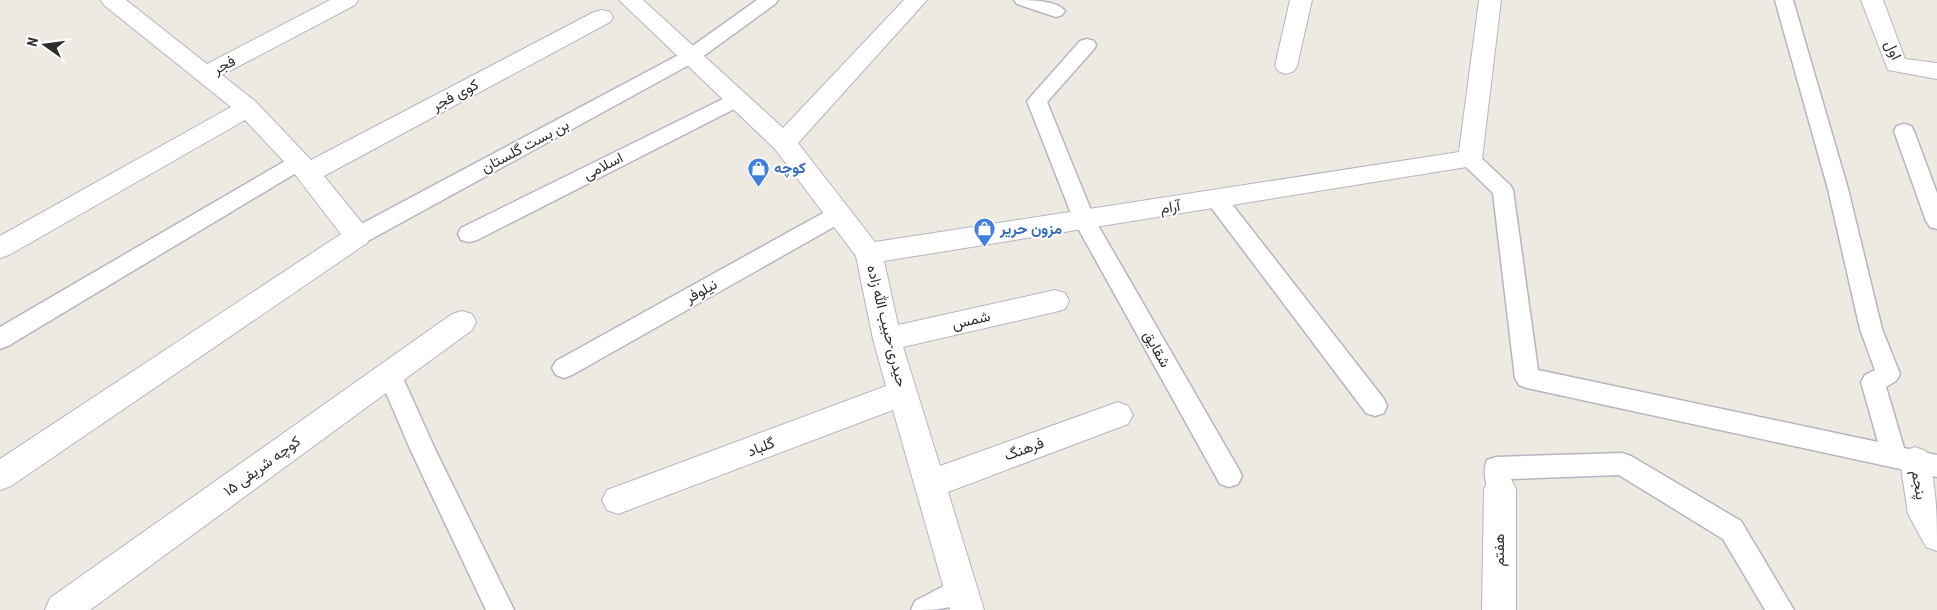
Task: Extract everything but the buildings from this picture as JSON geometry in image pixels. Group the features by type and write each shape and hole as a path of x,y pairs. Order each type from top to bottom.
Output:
{"street":[{"name":"فجر","path":"112,0 206,74 347,0"},
{"name":"حیدری-حبیب الله زاده","path":"631,0 784,143 869,253 886,339 964,600"},
{"path":"784,143 916,0"},
{"path":"1286,66 1301,0"},
{"path":"1470,159 1490,0"},
{"name":"اول","path":"1872,0 1896,64 1937,71"},
{"name":"کوی فجر","path":"303,168 602,17"},
{"path":"0,476 358,236 303,168 248,108 206,74"},
{"path":"0,248 248,108"},
{"name":"آرام","path":"869,253 1085,221 1470,159"},
{"name":"شمس","path":"886,339 1055,301"},
{"name":"کوچه شریفی ۱۵","path":"62,610 462,322"},
{"name":"گلباد","path":"618,500 903,393"},
{"name":"فرهنگ","path":"930,484 1118,415"},
{"name":"پنجم","path":"1915,461 1924,514 1937,536"},
{"name":"هفتم","path":"1499,610 1500,489"}],"lane":[{"name":"بن بست گلستان","path":"358,236 691,56 769,0"},
{"path":"1023,0 1056,11"},
{"path":"1784,0 1838,189 1871,329 1888,374 1873,382 1915,461"},
{"name":"شقایق","path":"1087,45 1038,102 1085,221 1229,476"},
{"name":"اسلامی","path":"469,234 737,99"},
{"path":"1904,131 1937,221"},
{"path":"1470,159 1503,190 1527,378 1915,461"},
{"path":"0,339 303,168"},
{"path":"1217,200 1375,406"},
{"name":"نیلوفر","path":"564,368 839,214"},
{"path":"390,374 423,451 500,610"},
{"path":"1500,489 1496,468 1622,464 1732,530 1780,610"},
{"path":"925,610 964,600"}],"place":[{"name":"کوچه","path":"758,187"},
{"name":"مزون حریر","path":"984,248"}]}
